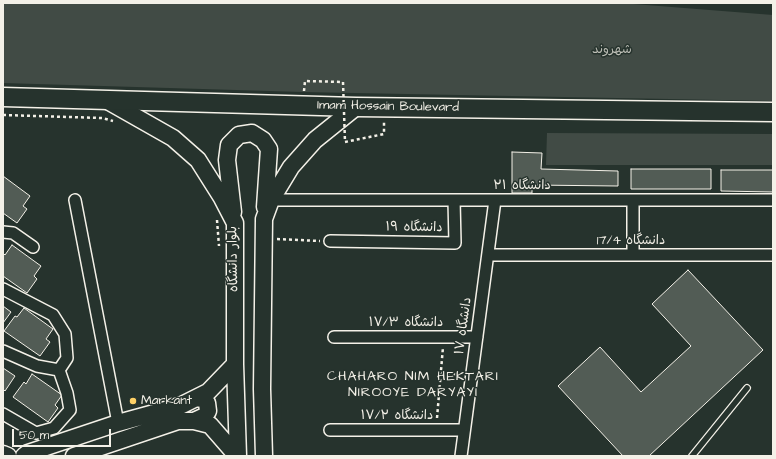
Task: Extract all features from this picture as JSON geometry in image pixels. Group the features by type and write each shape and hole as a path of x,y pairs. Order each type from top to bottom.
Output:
{"main road":[{"name":"Imam Hossain Boulevard","path":"3,97 356,107 773,112"},
{"name":"بلوار دانشگاه","path":"104,99 173,138 198,160 222,198 234,222 234,364 237,456"},
{"path":"264,219 271,200 291,167 316,140 356,107"},
{"path":"234,222 228,160 230,146 239,135 252,133 263,140 269,149 263,239 262,389 264,456"},
{"path":"24,456 28,453 118,423 180,406 208,392 234,364"},
{"path":"194,421 205,416 208,412 207,402 196,398"},
{"path":"74,456 178,421 194,421 210,425 237,456"},
{"path":"3,454 8,456"}],"street":[{"path":"75,200 118,423"},
{"name":"دانشگاه ۲۱","path":"271,200 773,200"},
{"name":"دانشگاه ۱۹","path":"330,241 455,243 454,200"},
{"name":"دانشگاه ۱۷","path":"461,456 495,200"},
{"path":"633,200 633,255"},
{"path":"3,232 13,233 33,247"},
{"name":"دانشگاه 17/4","path":"488,255 773,255"},
{"path":"3,289 53,315 65,334 66,358 59,370 67,393 70,410 54,428 36,432 3,414"},
{"name":"دانشگاه ۱۷/۳","path":"334,337 477,337"},
{"path":"3,351 37,366 59,370"},
{"name":"دانشگاه ۱۷/۲","path":"330,430 464,430"}],"lane":[{"path":"692,456 747,388"}],"path":[{"path":"305,82 343,82 345,142 384,134"},
{"path":"3,115 102,118 116,122"},
{"path":"216,217 219,248"},
{"path":"263,239 330,241"},
{"path":"436,430 444,337"},
{"path":"441,374 472,376"}],"green space":[{"name":"شهروند","path":"3,3 621,3 773,15 773,101 302,92 3,83"},
{"path":"547,133 773,134 773,165 546,165"}],"building":[{"path":"512,152 542,153 541,169 618,171 618,186 532,185 532,193 512,193"},
{"path":"631,169 711,169 711,189 631,189"},
{"path":"721,170 773,170 773,192 721,191"},
{"path":"3,176 30,196 23,206 27,209 17,223 3,213"},
{"path":"12,245 41,266 34,276 37,279 27,293 3,276 3,253 5,255"},
{"path":"688,270 763,350 649,456 623,456 558,386 600,347 641,392 691,346 652,304"},
{"path":"3,306 11,312 3,323"},
{"path":"24,308 53,329 46,339 50,342 40,356 4,331 15,316 17,317"},
{"path":"3,368 15,376 5,391 3,389"},
{"path":"32,374 62,395 55,405 58,408 48,422 13,397 24,382 26,384"}],"place":[{"name":"Markant","path":"133,401"}],"district":[{"name":"CHAHARO NIM HEKTARI NIROOYE DARYAYI","path":"413,386"}]}
